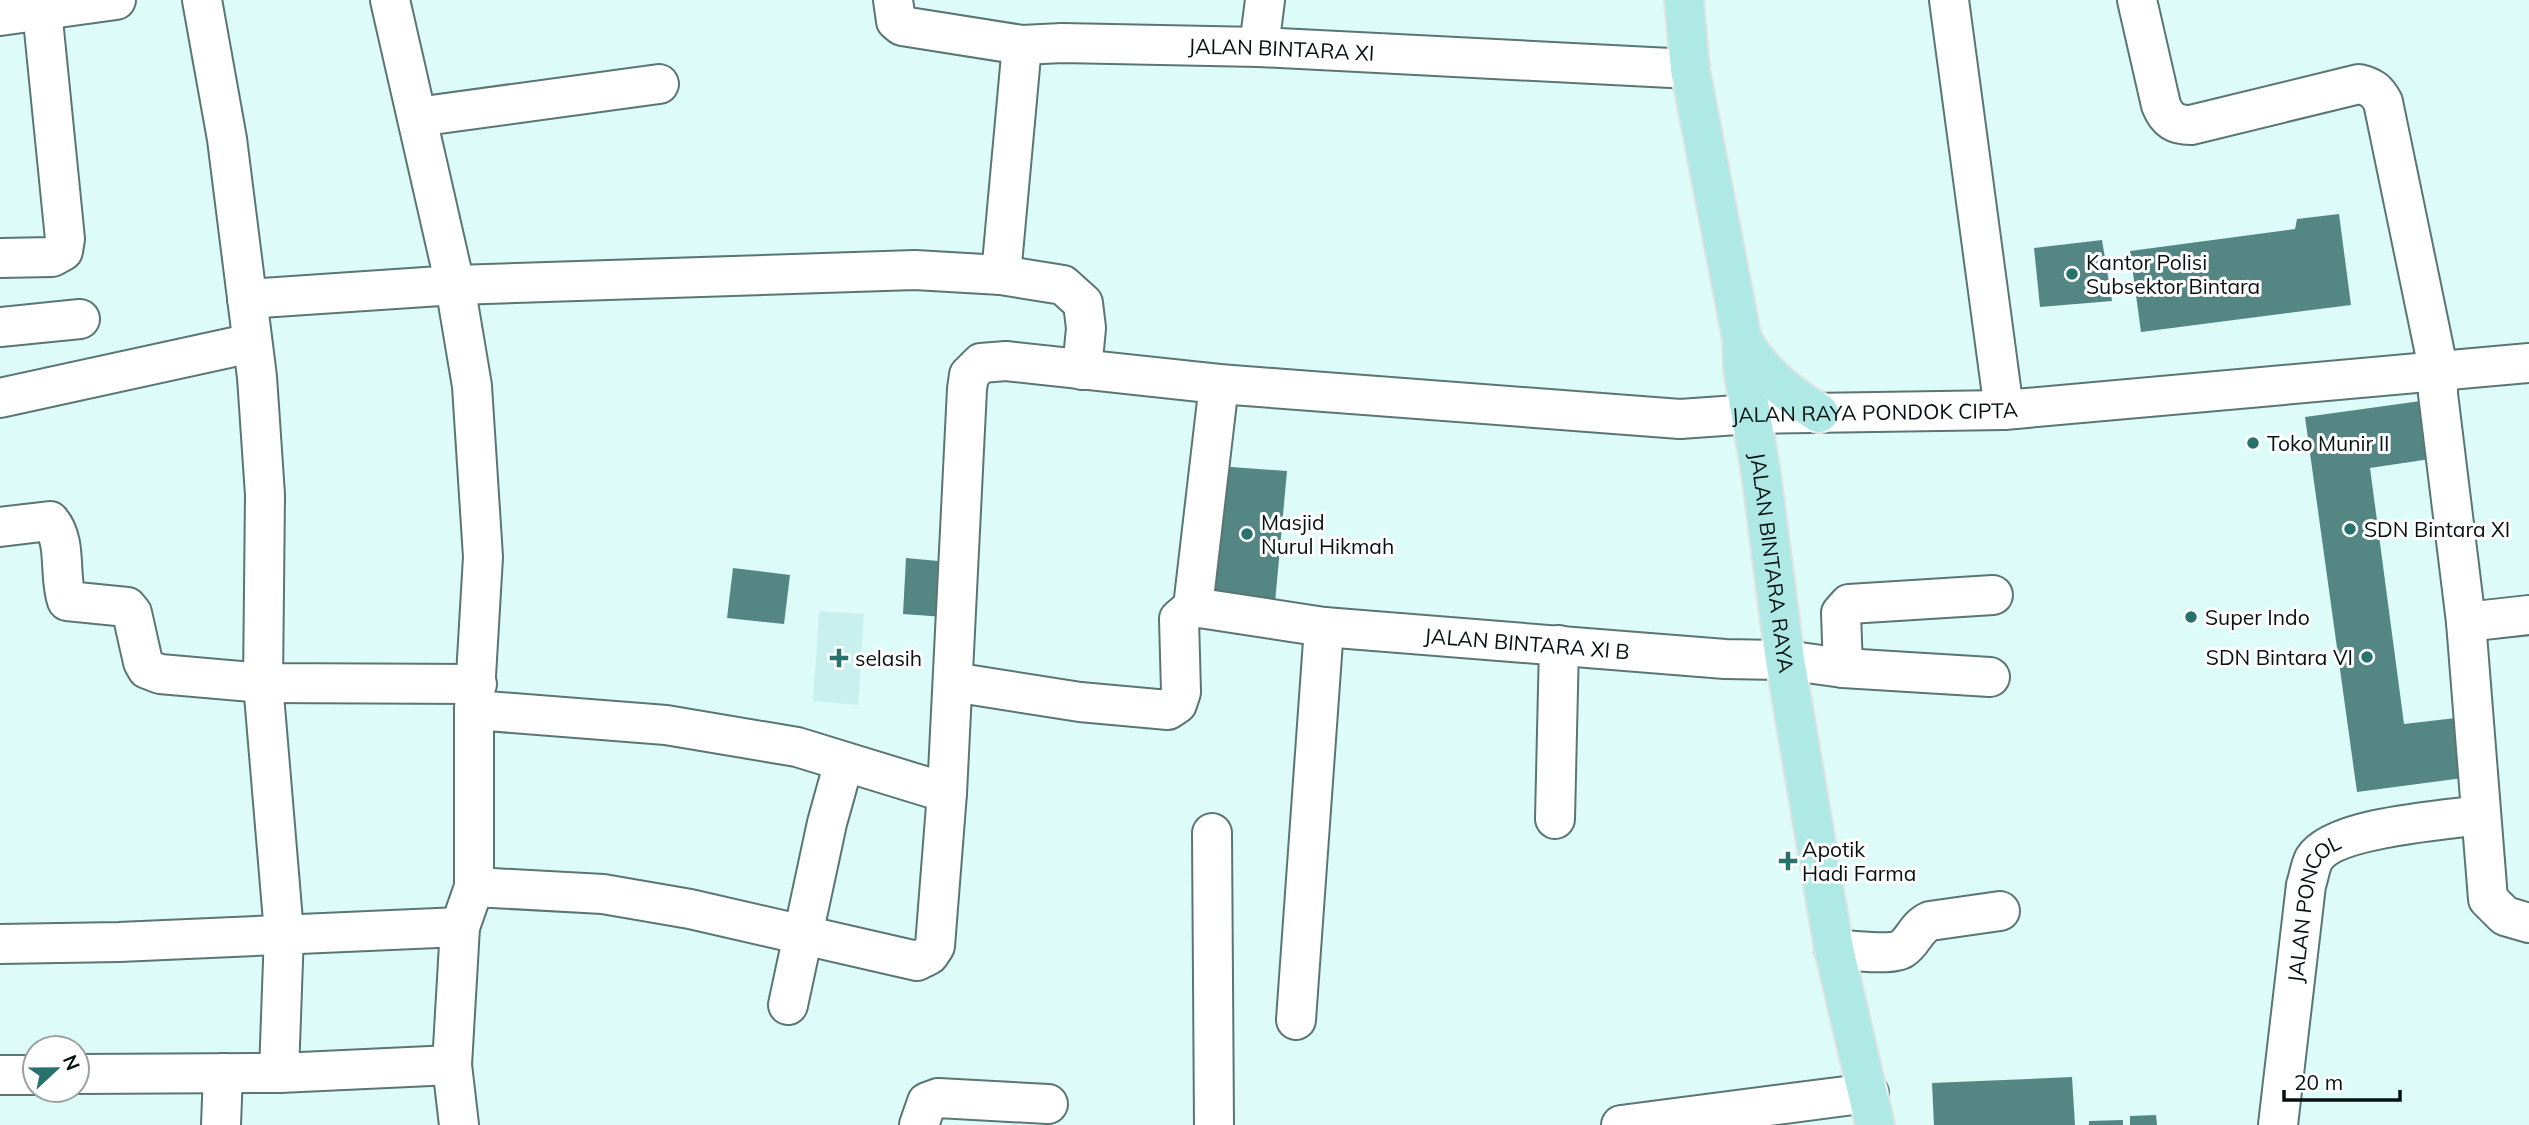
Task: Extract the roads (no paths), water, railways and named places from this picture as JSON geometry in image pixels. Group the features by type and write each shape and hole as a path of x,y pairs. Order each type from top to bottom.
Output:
{"main road":[{"name":"JALAN BINTARA RAYA","path":"1684,0 1690,69 1742,339 1743,369 1761,473 1785,660 1834,950 1872,1109"},
{"path":"1742,339 1753,360 1793,397 1819,413"}],"street":[{"path":"0,16 42,5 116,0"},
{"path":"202,0 227,139 253,343 265,495 263,683 284,933 279,1073"},
{"path":"390,0 456,285 472,386 483,557 476,697 474,887 460,927 452,1065 459,1125"},
{"name":"JALAN BINTARA XI","path":"892,0 896,21 902,26 1022,45 1062,43 1259,47 1690,69"},
{"path":"1259,47 1265,0"},
{"path":"1949,0 2004,410"},
{"path":"2137,0 2161,105 2164,113 2176,123 2191,125 2359,84 2370,86 2383,102 2438,370 2438,394 2466,622 2488,899 2505,916 2529,923"},
{"path":"0,258 52,257 63,251 65,239 42,5"},
{"path":"1001,275 1022,45"},
{"path":"417,117 659,85"},
{"path":"247,299 456,285 915,270 1001,275 1063,285 1083,303 1086,328 1082,370"},
{"path":"0,327 80,318"},
{"path":"0,398 253,343"},
{"name":"JALAN RAYA PONDOK CIPTA","path":"953,682 969,375 981,363 993,361 1219,384 1680,419 1751,414 2004,410 2529,363"},
{"path":"474,887 603,894 690,909 917,961 929,955 935,946 953,682 1080,702 1168,710 1177,704 1181,692 1179,619 1193,607 1219,384"},
{"path":"0,527 50,522 58,535 66,601 127,607 132,614 143,662 147,669 160,674 476,697 666,724 797,747 947,793"},
{"path":"1843,668 1841,613 1850,604 1993,595"},
{"name":"JALAN BINTARA XI B","path":"1193,607 1324,627 1990,677"},
{"path":"2466,622 2529,615"},
{"path":"1296,1020 1324,627"},
{"path":"1555,819 1559,645"},
{"path":"788,1005 827,823 844,762"},
{"name":"JALAN PONCOL","path":"2278,1125 2306,885 2315,858 2330,845 2362,832 2481,815"},
{"path":"1212,833 1213,1125"},
{"path":"1834,950 1901,950 1916,931 1930,921 2000,911"},
{"path":"0,944 119,942 460,927"},
{"path":"91,1074 279,1073 452,1065"},
{"path":"221,1125 223,1073"},
{"path":"0,1075 21,1075"},
{"path":"919,1125 927,1102 938,1098 1048,1104"},
{"path":"1621,1125 1872,1109"}],"place":[{"name":"Kantor Polisi Subsektor Bintara","path":"2072,274"},
{"name":"Toko Munir II","path":"2253,443"},
{"name":"SDN Bintara XI","path":"2350,529"},
{"name":"Masjid Nurul Hikmah","path":"1247,534"},
{"name":"Super Indo","path":"2191,617"},
{"name":"SDN Bintara VI","path":"2367,657"},
{"name":"selasih","path":"839,658"},
{"name":"Apotik Hadi Farma","path":"1788,861"}]}
